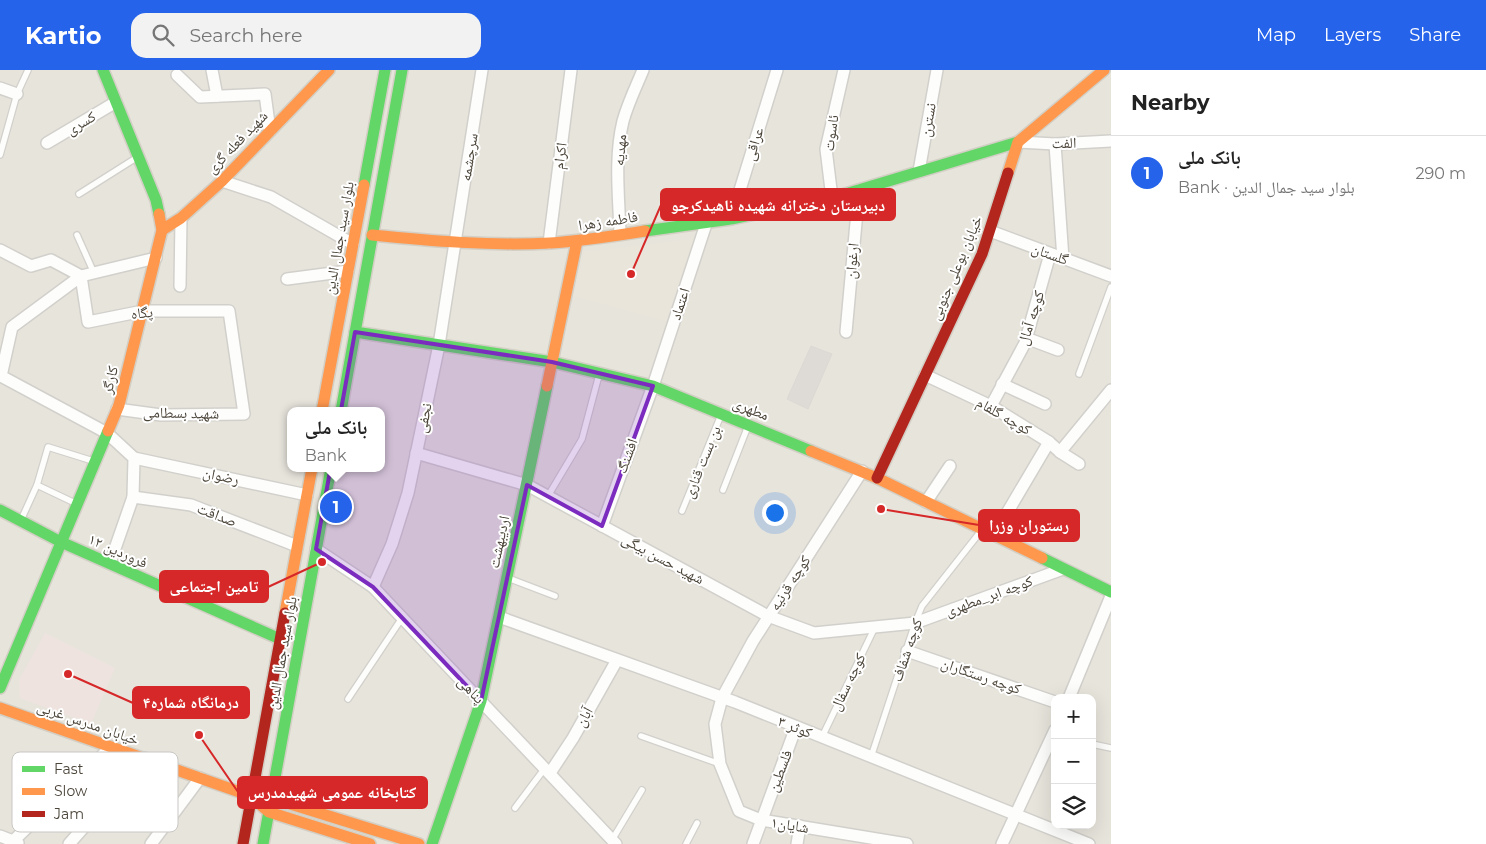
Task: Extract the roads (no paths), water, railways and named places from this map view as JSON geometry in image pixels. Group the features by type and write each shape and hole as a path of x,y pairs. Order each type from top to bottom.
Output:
{"street":[{"name":"کارگر","path":"0,688 117,409 162,230 156,200 102,70"},
{"path":"212,70 218,96"},
{"name":"شهید فعله گری","path":"162,230 182,218 222,181 329,70"},
{"name":"بلوار سید جمال الدین","path":"323,407 384,70"},
{"path":"342,407 402,70"},
{"name":"سرچشمه","path":"456,243 482,70"},
{"name":"اکرام","path":"549,243 571,70"},
{"name":"مهدیه","path":"620,234 618,180 620,143 628,104 643,70"},
{"name":"عراقی","path":"731,219 777,70"},
{"name":"ئاسوت","path":"832,198 826,149 844,70"},
{"name":"نسترن","path":"919,171 937,70"},
{"path":"1087,85 1095,70"},
{"path":"1018,142 1104,70"},
{"path":"177,75 200,97 265,94 270,130"},
{"path":"0,88 17,94"},
{"name":"کسری","path":"47,143 116,102"},
{"name":"الفت","path":"1018,142 1055,144 1111,141"},
{"name":"فاطمه زهرا","path":"372,235 456,243 549,243 577,241 731,219 832,198 1018,142"},
{"name":"خیابان بوعلی جنوبی","path":"877,478 982,254 1018,142"},
{"path":"1055,144 1064,258"},
{"path":"222,181 271,197 353,244"},
{"name":"ارغوان","path":"846,332 859,190"},
{"path":"180,286 182,218"},
{"name":"اعتماد","path":"653,386 707,222"},
{"name":"گلستان","path":"990,231 1111,276"},
{"name":"اردیبهشت","path":"432,844 481,701 577,241"},
{"name":"نجفی","path":"373,587 392,544 408,494 456,243"},
{"path":"0,250 31,266 51,260 81,276"},
{"name":"کوچه آمال","path":"991,406 1026,338 1050,254"},
{"path":"110,564 133,497 134,458 107,433 1,376 12,327 81,276 156,258"},
{"path":"287,279 348,271"},
{"name":"پگاه","path":"81,276 88,322 143,311 229,311 244,414"},
{"name":"مطهری","path":"355,332 552,362 653,386 862,471 1111,592"},
{"path":"1026,338 1058,350"},
{"name":"کوچه گلفام","path":"925,375 991,406 1049,442 1060,452 1079,464"},
{"path":"1002,384 1045,404"},
{"name":"افشنگ","path":"602,526 653,386"},
{"path":"1060,452 1111,390"},
{"name":"شهید بسطامی","path":"117,409 161,415 244,414"},
{"path":"994,536 1049,442"},
{"name":"شهید حسن بیگی","path":"416,453 527,485 768,616 814,633 915,623"},
{"name":"رضوان","path":"134,458 307,495"},
{"path":"926,502 950,466"},
{"name":"کوچه قرنیه","path":"720,764 715,724 722,698 753,640 862,471"},
{"name":"بلوار سید جمال الدین","path":"242,844 311,472"},
{"name":"بلوار سید جمال الدین","path":"263,844 329,472"},
{"name":"صداقت","path":"133,497 191,505 297,546"},
{"name":"۱۲ فروردین","path":"1,512 61,542 280,639"},
{"name":"پناهی","path":"316,549 373,587 614,842"},
{"name":"کوچه ابر_مطهری","path":"915,623 1062,569"},
{"path":"1071,694 1111,596"},
{"name":"کوثر ۳","path":"499,617 722,698 1088,844"},
{"name":"کوچه رستگاران","path":"907,651 1051,701"},
{"name":"آبان","path":"547,771 573,738 617,660"},
{"name":"خیابان مدرس غربی","path":"0,708 126,752"},
{"name":"فلسطین","path":"753,844 796,727"},
{"path":"1002,844 1051,739"},
{"path":"106,752 111,747"},
{"name":"شایان۱","path":"720,764 739,811 761,820 907,844"},
{"name":"خیابان مدرس غربی","path":"178,770 251,796"},
{"path":"178,808 200,778"},
{"path":"251,796 271,798 418,844"},
{"path":"251,796 269,812 370,844"},
{"path":"797,844 800,826"},
{"path":"0,836 14,843 25,832"},
{"path":"68,844 79,832"},
{"path":"151,844 160,832"}],"lane":[{"path":"0,155 17,94 28,70"},
{"path":"79,194 138,157"},
{"path":"78,235 94,273"},
{"path":"1079,374 1111,287"},
{"path":"548,496 582,439 599,373"},
{"name":"بن بست قناری","path":"682,511 722,413"},
{"path":"723,490 749,424"},
{"path":"20,521 37,485 48,447 95,462"},
{"path":"37,485 77,504"},
{"name":"کوچه شفاف","path":"871,757 922,606 982,530"},
{"path":"507,578 555,596"},
{"path":"348,699 402,618"},
{"name":"کوچه سفال","path":"822,737 875,627"},
{"path":"641,736 720,764"},
{"path":"1096,745 1111,748"},
{"path":"515,808 547,771"},
{"path":"614,842 642,790"},
{"path":"686,844 697,823"}],"place":[{"name":"دبیرستان دخترانه شهیده ناهیدکرجو","path":"631,274"},
{"name":"بانک ملی","path":"336,507"},
{"name":"رستوران وزرا","path":"881,509"},
{"name":"تامین اجتماعی","path":"322,562"},
{"name":"درمانگاه شماره۴","path":"68,674"},
{"name":"کتابخانه عمومی شهیدمدرس","path":"199,735"}]}
